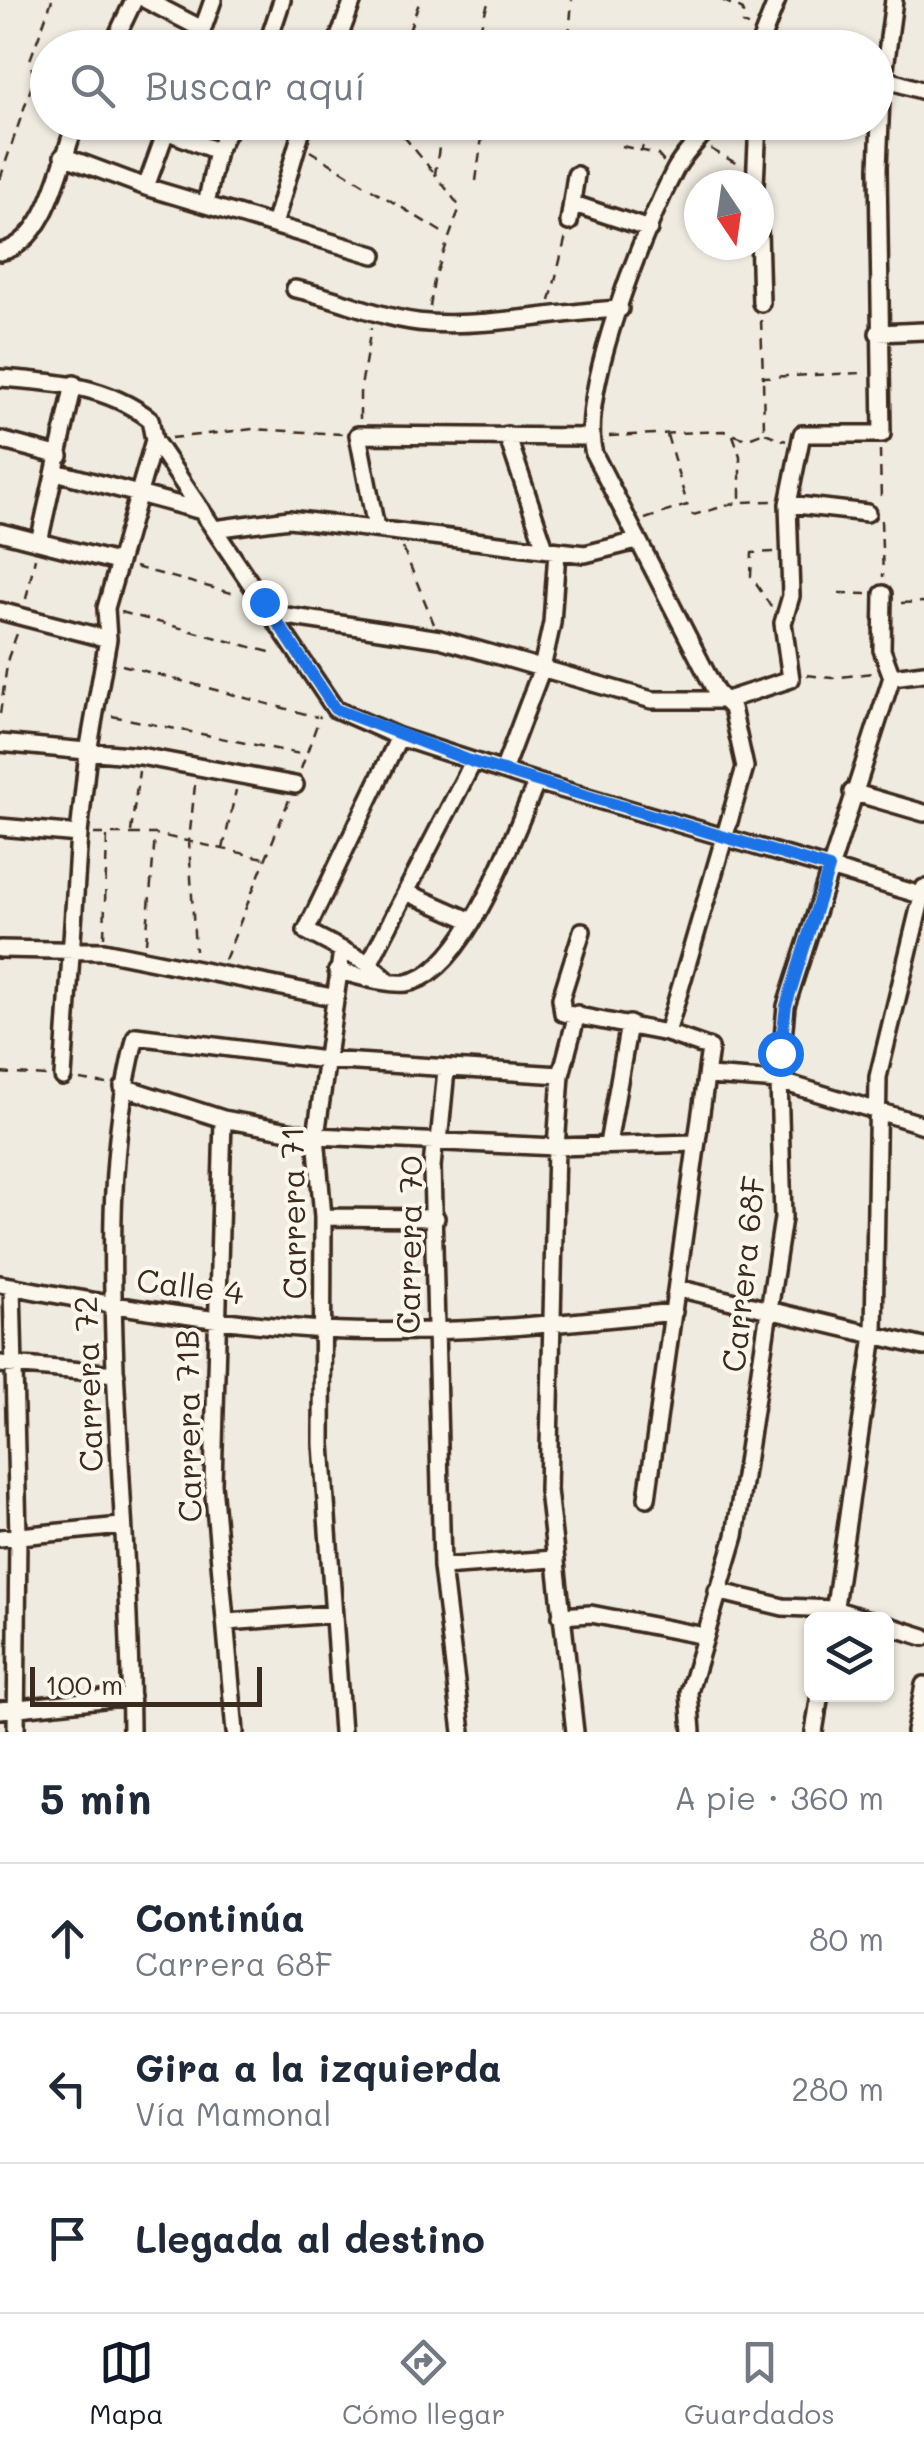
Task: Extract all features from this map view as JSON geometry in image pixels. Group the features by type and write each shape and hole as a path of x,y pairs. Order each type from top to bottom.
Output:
{"street":[{"path":"120,30 134,0"},
{"path":"146,0 202,30 214,0"},
{"path":"272,30 282,0"},
{"path":"342,30 353,0"},
{"path":"764,30 777,0"},
{"path":"891,30 894,0"},
{"path":"894,82 924,91"},
{"path":"0,252 21,242 36,225 69,140"},
{"path":"146,187 163,140"},
{"path":"195,140 218,151"},
{"path":"206,205 224,140"},
{"path":"667,1032 745,767 741,736 727,700 716,692 637,541 590,437 595,386 649,229 672,176 699,140"},
{"path":"755,170 757,140"},
{"path":"269,608 440,639 652,700 727,700 792,680 783,623 791,596 786,552 788,502 802,434 882,434 878,333 880,140"},
{"path":"274,225 296,142"},
{"path":"63,156 146,187 374,255"},
{"path":"569,222 576,176"},
{"path":"574,204 649,229"},
{"path":"760,260 761,303"},
{"path":"295,289 336,297 374,313 427,323 620,309"},
{"path":"878,333 924,331"},
{"path":"0,378 74,384 129,403 150,418 154,440 335,709 399,737 473,762 923,893 884,1046 877,1112 874,1335 834,1612"},
{"path":"39,542 74,384"},
{"path":"376,528 362,434 590,437"},
{"path":"503,771 542,668 552,623 551,549 507,434"},
{"path":"0,440 138,496 202,511"},
{"path":"63,1077 79,834 88,752 108,640 106,608 154,440"},
{"path":"788,502 867,513"},
{"path":"214,530 289,518 551,549 599,552 637,541"},
{"path":"0,532 117,562"},
{"name":"Carrera 68F","path":"692,1732 689,1692 735,1536 783,1218 779,1081 786,1006 890,674 882,650 884,598"},
{"path":"0,611 108,640"},
{"path":"890,674 924,673"},
{"path":"388,981 369,964 306,931 399,737"},
{"path":"0,743 140,756 295,785"},
{"path":"369,964 473,762"},
{"path":"337,971 402,984 425,978 464,940 538,782"},
{"path":"852,792 924,813"},
{"path":"0,827 79,834"},
{"path":"406,892 472,921"},
{"path":"582,932 561,998 563,1013 667,1032 710,1048 647,1498"},
{"path":"0,949 104,951 145,957 332,998"},
{"name":"Carrera 71","path":"342,950 332,998 316,1136 323,1217 322,1444 342,1732"},
{"path":"575,1732 548,1490 556,1147 561,1074 576,1014"},
{"path":"608,1144 629,1024"},
{"name":"Carrera 72","path":"132,1732 121,1526 112,1180 123,1087 136,1036 325,1060"},
{"path":"325,1060 561,1074"},
{"name":"Carrera 70","path":"446,1070 439,1142 432,1155 431,1206 436,1218 442,1567 448,1644 462,1732"},
{"path":"709,1076 779,1081 924,1125"},
{"path":"123,1087 223,1118 316,1136 556,1147 695,1144"},
{"name":"Carrera 71B","path":"223,1118 214,1318 213,1484 228,1622 234,1732"},
{"path":"323,1217 436,1218"},
{"path":"6,1285 6,1364 18,1536 8,1709 16,1732"},
{"name":"Calle 4","path":"6,1285 113,1305 324,1330 552,1325 674,1312"},
{"path":"677,1288 924,1348"},
{"path":"6,1364 116,1374"},
{"path":"0,1538 121,1526"},
{"path":"442,1567 554,1559"},
{"path":"717,1591 819,1612"},
{"path":"228,1622 333,1614"},
{"path":"561,1616 591,1614 704,1636"},
{"path":"894,1628 924,1637"},
{"path":"915,1732 924,1684"},
{"path":"8,1709 131,1696"},
{"path":"814,1732 819,1702"}],"path":[{"path":"41,30 52,0"},
{"path":"409,30 420,0"},
{"path":"481,30 489,0"},
{"path":"569,30 572,0"},
{"path":"724,1 735,0"},
{"path":"724,1 743,10 744,24 750,30"},
{"path":"0,179 30,91"},
{"path":"407,140 460,207 434,280 427,323"},
{"path":"436,174 441,140"},
{"path":"476,181 482,140"},
{"path":"642,151 644,140"},
{"path":"701,140 741,170"},
{"path":"296,142 450,237"},
{"path":"622,146 658,154 672,176"},
{"path":"548,312 569,222"},
{"path":"761,303 764,432"},
{"path":"154,440 253,429 362,434 360,393 374,313"},
{"path":"762,376 880,373"},
{"path":"590,437 667,433 733,434 746,439 764,432 799,446"},
{"path":"667,433 693,515 740,502 788,502"},
{"path":"733,434 740,456 740,502"},
{"path":"629,523 688,505"},
{"path":"396,531 440,639"},
{"path":"783,623 751,576 752,553 786,552"},
{"path":"117,562 269,608"},
{"path":"840,593 924,602"},
{"path":"106,608 273,655 298,651"},
{"path":"0,657 8,658"},
{"path":"103,660 318,717 335,709"},
{"path":"792,680 806,674 832,678 890,674"},
{"path":"94,713 306,756"},
{"path":"219,974 318,717"},
{"path":"131,834 140,756"},
{"path":"196,968 189,841 197,766"},
{"path":"223,849 240,774"},
{"path":"79,834 155,834 265,858"},
{"path":"104,951 106,834"},
{"path":"145,957 155,834"}],"route":[{"path":"264,602 335,709 399,737 473,762 829,868 786,1006 780,1053"}]}
